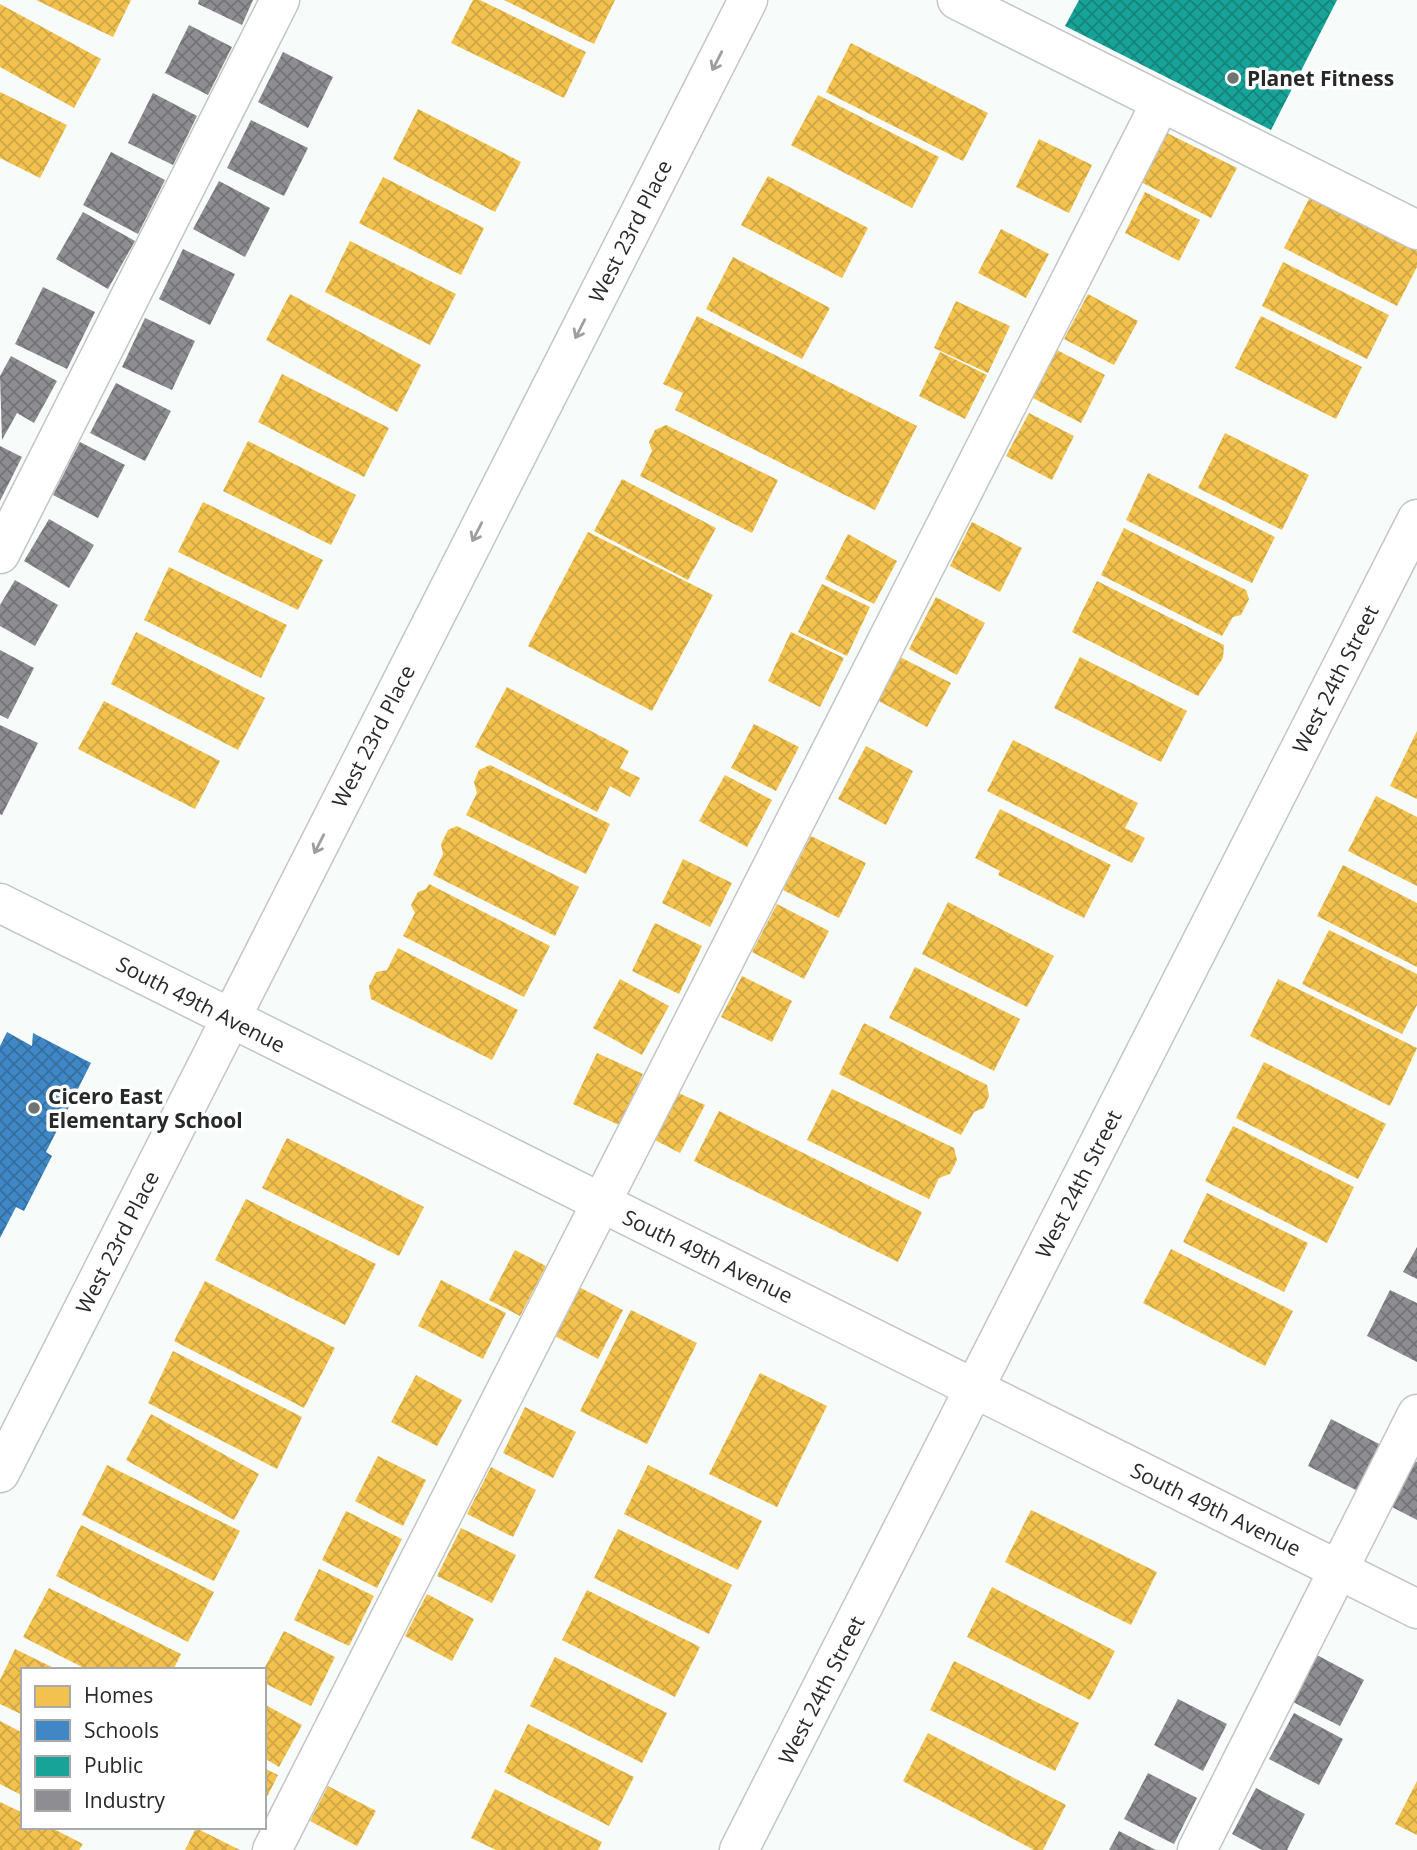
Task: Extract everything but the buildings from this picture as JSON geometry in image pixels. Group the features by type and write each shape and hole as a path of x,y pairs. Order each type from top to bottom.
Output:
{"street":[{"path":"0,554 280,0"},
{"name":"West 23rd Place","path":"0,1473 748,0"},
{"path":"957,0 1417,230"},
{"path":"272,1850 1161,102"},
{"name":"West 24th Street","path":"739,1850 1417,519"},
{"name":"South 49th Avenue","path":"0,904 1417,1609"},
{"path":"1197,1850 1417,1413"}],"place":[{"name":"Planet Fitness","path":"1233,78"},
{"name":"Cicero East Elementary School","path":"34,1108"}]}
